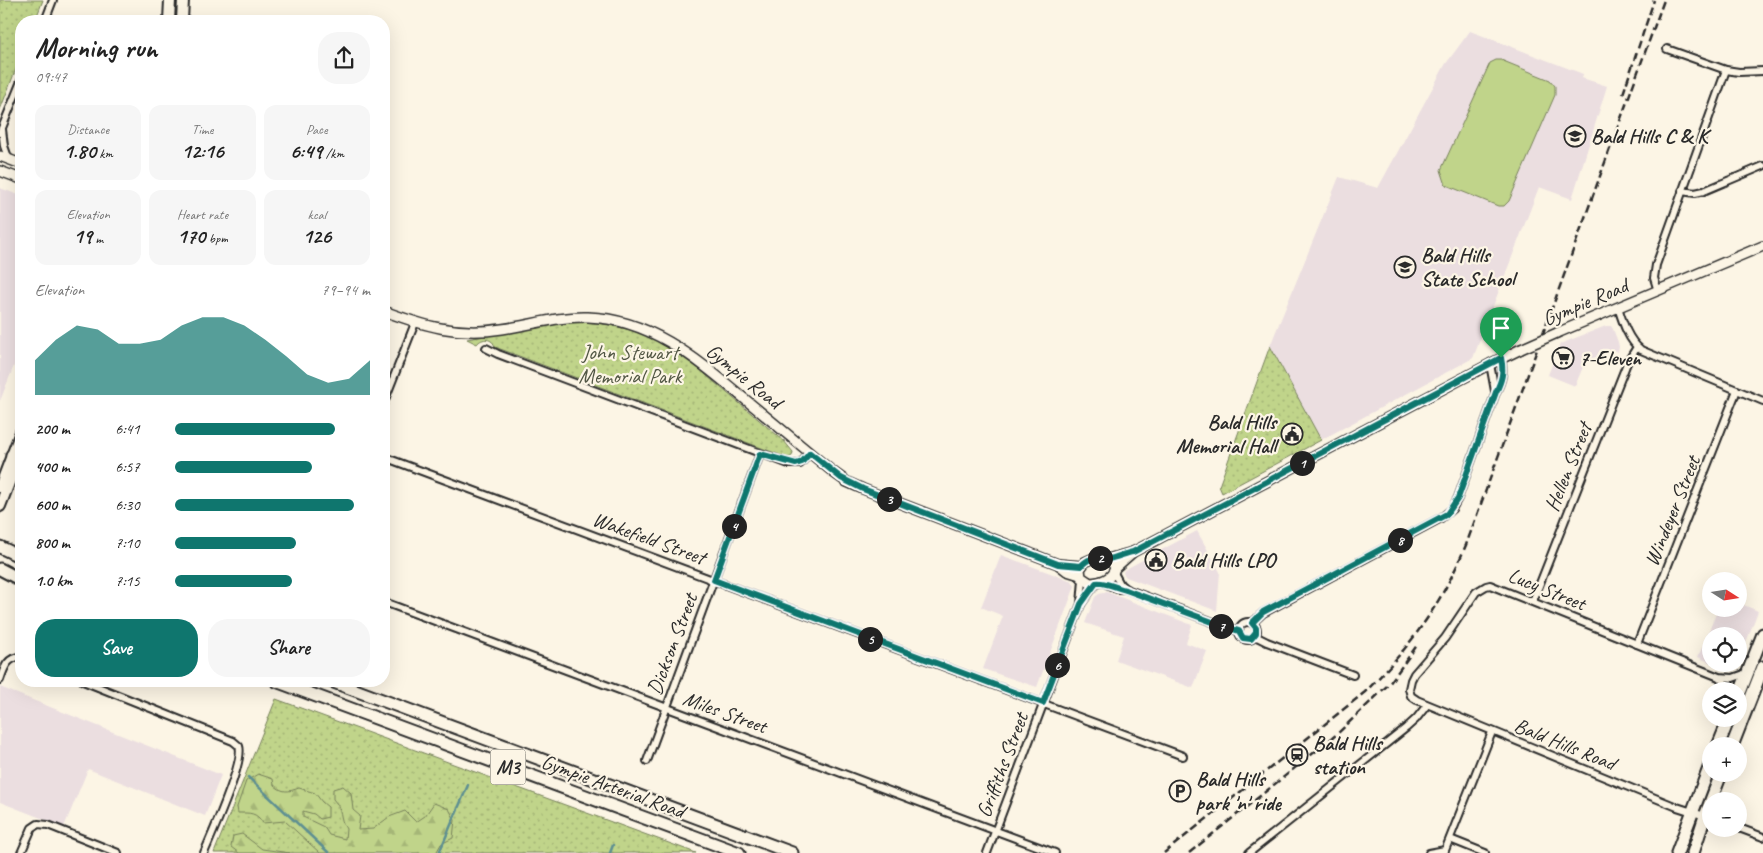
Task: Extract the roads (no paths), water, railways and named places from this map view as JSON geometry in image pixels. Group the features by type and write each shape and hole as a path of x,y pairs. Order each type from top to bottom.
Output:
{"highway":[{"path":"0,548 15,554"},
{"path":"0,569 15,577"},
{"path":"1744,682 1763,634"},
{"path":"1736,737 1763,668"},
{"name":"Gympie Arterial Road","path":"292,687 739,853"},
{"name":"Gympie Arterial Road","path":"347,687 792,853"},
{"path":"1677,853 1704,782"},
{"path":"1693,853 1702,831"}],"main road":[{"path":"169,15 170,0"},
{"path":"182,15 183,0"},
{"path":"0,156 15,162"},
{"path":"0,171 15,177"},
{"name":"Gympie Road","path":"1108,559 1133,552 1501,358 1763,246"},
{"name":"Gympie Road","path":"390,313 415,323 449,331 500,330 560,318 587,317 608,319 636,326 655,334 690,354 841,478 854,486 1058,564 1066,570 1081,573"},
{"path":"0,487 15,460"},
{"path":"0,506 15,464"},
{"name":"Gympie Road","path":"1114,571 1133,552"},
{"path":"1094,558 1108,559 1113,562 1114,571 1098,582 1090,582 1081,573 1085,562 1094,558"}],"street":[{"path":"47,15 53,0"},
{"path":"1667,49 1726,70 1739,72 1763,71"},
{"path":"1658,291 1654,278 1655,269 1726,70"},
{"path":"10,160 4,146 1,131 15,96"},
{"path":"1682,191 1704,192 1763,166"},
{"path":"1618,307 1629,336 1637,347 1648,354 1763,401"},
{"path":"390,387 415,323"},
{"name":"Hellen Street","path":"1532,601 1627,362 1637,347"},
{"path":"486,348 760,454 796,464 802,462 810,453"},
{"path":"1239,631 1241,626 1245,623 1252,623 1263,612 1447,514 1458,498 1501,382 1503,372 1501,358"},
{"path":"1490,364 1496,392"},
{"name":"Windeyer Street","path":"1637,644 1738,390"},
{"name":"Dickson Street","path":"647,761 760,454"},
{"name":"Wakefield Street","path":"390,459 1183,756"},
{"path":"1114,571 1120,584 1126,590"},
{"name":"Griffiths Street","path":"1081,573 1081,604"},
{"path":"1098,582 1126,590 1239,631 1245,639 1251,639 1255,636 1256,630 1252,623"},
{"name":"Griffiths Street","path":"987,853 1081,604 1098,582"},
{"name":"Lucy Street","path":"1410,693 1409,684 1414,674 1445,638 1479,590 1492,585 1719,678 1723,682"},
{"name":"Miles Street","path":"390,604 1055,853"},
{"path":"1255,636 1353,675"},
{"path":"0,680 8,661 15,658"},
{"path":"1719,678 1733,678 1747,673"},
{"path":"98,687 232,741 240,748 240,755 228,794 204,853"},
{"name":"Bald Hills Road","path":"1410,693 1416,700 1427,705 1702,815"},
{"path":"1250,853 1406,728 1427,705"},
{"path":"1429,853 1445,852 1492,732"},
{"path":"21,853 32,828 41,824 48,825 118,853"},
{"path":"1747,831 1763,837"},
{"path":"1450,839 1485,853"}],"waterway":[{"path":"248,777 329,853"},
{"path":"439,853 468,785"},
{"path":"610,853 613,845"}],"railway":[{"path":"1623,94 1654,0"},
{"path":"1164,853 1365,692 1411,641 1435,606 1466,545 1664,0"},
{"path":"1189,853 1336,735 1389,684 1418,644"}],"place":[{"name":"Bald Hills C & K","path":"1575,136"},
{"name":"Bald Hills State School","path":"1405,267"},
{"name":"7-Eleven","path":"1563,358"},
{"name":"Bald Hills Memorial Hall","path":"1292,434"},
{"name":"Bald Hills LPO","path":"1156,560"},
{"name":"Bald Hills station","path":"1297,755"},
{"name":"Bald Hills park 'n' ride","path":"1180,791"}],"park label":[{"name":"John Stewart Memorial Park","path":"630,364"}]}
